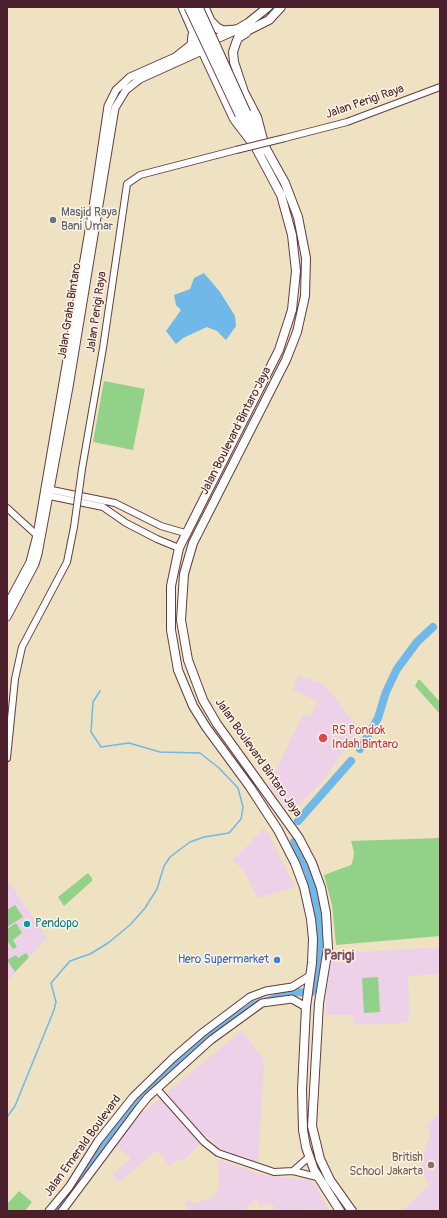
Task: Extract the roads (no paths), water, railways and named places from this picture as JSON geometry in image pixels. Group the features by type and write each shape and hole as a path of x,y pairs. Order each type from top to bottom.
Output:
{"highway":[{"path":"183,7 201,49"},
{"path":"189,7 262,150"},
{"path":"198,7 243,114"},
{"path":"204,7 210,21 217,28 223,31 241,32"},
{"path":"178,56 192,45 193,31"}],"main road":[{"path":"244,92 234,62 233,52 241,32 248,23 268,7"},
{"path":"262,150 234,119 201,49 270,20 281,7"},
{"path":"218,42 257,117 262,150"},
{"name":"Jalan Graha Bintaro","path":"127,84 138,73 178,56 201,49"},
{"name":"Jalan Graha Bintaro","path":"7,617 35,564 46,492 66,387 93,223 108,106 116,90 201,49"},
{"name":"Jalan Boulevard Bintaro Jaya","path":"262,150 281,195 292,235 296,271 292,310 278,350 179,548 171,586 171,630 173,648 186,690 206,727 250,787 287,847 299,872 308,902 312,939 302,1090 303,1130 309,1157 317,1176 340,1211"},
{"name":"Jalan Boulevard Bintaro Jaya","path":"262,150 285,183 298,217 306,258 305,296 297,332 286,360 196,534 182,588 181,620 188,660 196,686 217,724 299,838 317,875 326,913 328,953 319,1003 312,1126 316,1149 330,1180 352,1211"},
{"name":"Jalan Graha Bintaro","path":"7,605 30,562 39,537"},
{"path":"186,690 191,686 196,686"},
{"path":"287,847 299,838"},
{"name":"Jalan Emerald Boulevard","path":"49,1211 69,1187 98,1141 133,1097 250,997 266,991 292,988 310,976"},
{"path":"292,988 293,998 307,1003"},
{"name":"Jalan Emerald Boulevard","path":"62,1211 86,1181 109,1145 139,1108 206,1036 262,1003 293,998"},
{"path":"303,1076 308,1080 314,1078"},
{"path":"302,1090 308,1087 314,1090"}],"street":[{"name":"Jalan Perigi Raya","path":"7,758 15,679 22,648 67,562 103,348 127,184 140,175 347,122 440,87"},
{"path":"46,492 115,503 161,526 185,534"},
{"path":"46,492 103,507 126,523 157,539 179,548"},
{"path":"7,508 39,537"},
{"path":"157,1088 204,1142 218,1153 274,1172 293,1171 317,1176"},
{"path":"293,1171 309,1157"}],"water":[{"path":"204,273 220,292 235,316 236,326 226,340 217,331 207,327 183,338 176,344 166,331 181,310 176,305 174,295 190,289 194,278"}],"waterway":[{"path":"360,749 378,718 386,692 397,669 417,642 433,627"},
{"path":"7,1117 15,1106 54,1010 56,1002 51,983 70,961 90,954 108,943 130,925 145,908 157,889 164,866 170,857 190,842 204,837 229,833 241,819 243,807 238,788 219,768 200,753 160,752 129,743 101,747 91,732 93,702 100,691"},
{"path":"298,821 351,761"},
{"path":"57,1210 69,1196 89,1163 149,1089 196,1046 254,1005 295,992 311,993 315,987 318,970 320,921 309,874 294,842"}],"place":[{"name":"Masjid Raya Bani Umar","path":"53,220"},
{"name":"RS Pondok Indah Bintaro","path":"323,738"},
{"name":"Pendopo","path":"27,924"},
{"name":"Hero Supermarket","path":"277,960"},
{"name":"British School Jakarta","path":"431,1165"}],"district":[{"name":"Parigi","path":"339,956"}]}
